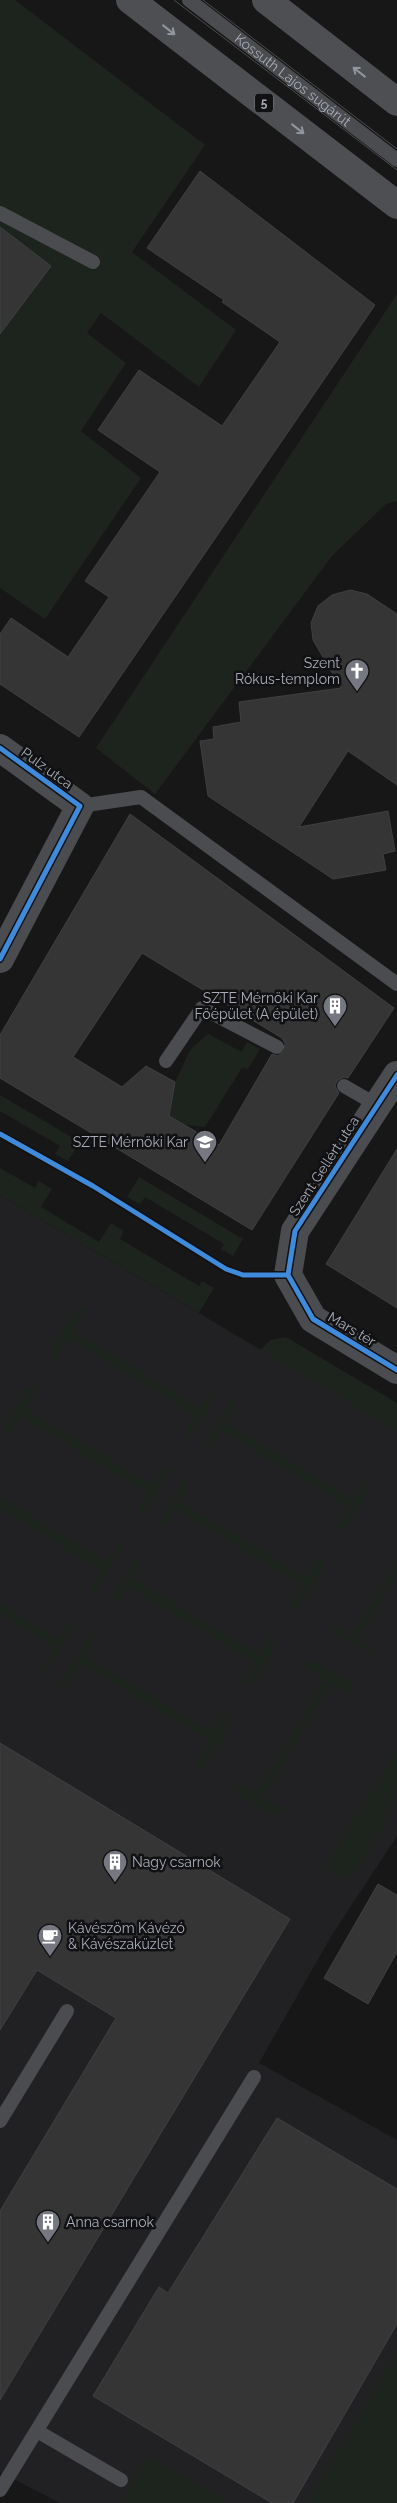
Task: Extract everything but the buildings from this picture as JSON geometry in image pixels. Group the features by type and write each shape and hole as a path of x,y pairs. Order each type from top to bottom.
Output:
{"main road":[{"name":"5","path":"130,0 397,205"},
{"path":"266,0 397,102"}],"street":[{"name":"Pulz utca","path":"0,748 80,806"},
{"path":"0,959 80,806"},
{"name":"Szent Gellért utca","path":"288,1275 295,1231 397,1075"},
{"name":"Mars tér","path":"288,1275 313,1319 397,1370"}],"lane":[{"name":"Kossuth Lajos sugárút","path":"189,0 397,160"},
{"path":"0,213 94,262"},
{"path":"80,806 141,797 397,984"},
{"path":"166,1062 202,1008 277,1047"},
{"path":"344,1086 377,1105"},
{"path":"0,2121 67,2011"},
{"path":"0,2490 254,2077"},
{"path":"36,2431 121,2480"}],"shaded area":[{"path":"0,0 15,0 205,145 132,252 236,330 199,387 101,313 87,333 126,363 81,431 141,478 45,619 0,588"},
{"path":"397,294 397,501 386,504 332,556 155,794 96,748"},
{"path":"208,1034 242,1052 247,1042 260,1049 248,1069 242,1068 205,1127 186,1125 169,1116 175,1082 190,1050"},
{"path":"0,1095 80,1142 68,1161 55,1154 60,1146 0,1111"},
{"path":"0,1168 35,1188 39,1181 52,1189 41,1207 99,1242 111,1223 124,1231 120,1239 199,1286 202,1281 214,1288 199,1313 0,1195"},
{"path":"139,1177 243,1239 233,1256 221,1249 224,1244 145,1197 140,1204 127,1197"},
{"path":"0,1195 261,1350 269,1343 397,1420 397,1836 332,1935 259,2063 397,2140 397,2503 60,2503 0,2472"},
{"path":"83,1308 86,1310 74,1330 199,1407 211,1391 218,1390 189,1439 187,1428 194,1415 69,1339 56,1359 54,1357 52,1346 73,1312 76,1309"},
{"path":"286,1337 397,1403 397,1432 261,1350 270,1340"},
{"path":"35,1386 39,1388 26,1409 152,1484 161,1470 172,1467 142,1517 138,1510 146,1493 21,1417 9,1437 3,1428 5,1424 25,1390"},
{"path":"232,1399 234,1409 227,1423 352,1498 365,1479 367,1480 369,1491 346,1529 335,1528 348,1507 221,1431 210,1447 202,1447"},
{"path":"186,1477 188,1487 180,1501 305,1576 318,1555 323,1562 323,1571 300,1607 293,1608 288,1606 300,1585 175,1509 164,1525 157,1525"},
{"path":"0,1496 106,1561 117,1546 124,1545 94,1594 91,1587 100,1570 0,1508"},
{"path":"139,1554 141,1565 133,1578 258,1654 271,1633 274,1636 274,1647 268,1663 253,1682 249,1685 242,1683 254,1663 128,1587 117,1602 109,1603"},
{"path":"397,1558 397,1576 359,1640 379,1652 372,1655 334,1633 330,1623 351,1635"},
{"path":"0,1603 58,1638 66,1625 77,1621 43,1679 41,1668 54,1647 0,1614"},
{"path":"92,1631 94,1642 86,1656 211,1731 224,1710 229,1715 229,1728 205,1767 199,1770 193,1768 209,1741 81,1664 66,1686 57,1687"},
{"path":"308,1662 316,1662 351,1682 354,1693 353,1696 332,1684 264,1798 284,1810 275,1816 237,1794 233,1783 234,1780 256,1792 324,1679 303,1666"},
{"path":"397,1748 396,1794 376,1841 354,1874 347,1878 334,1876 323,1868"},
{"path":"397,2350 397,2503 306,2503"},
{"path":"148,2455 229,2503 119,2503"}],"tram line":[{"path":"174,0 397,170"},
{"path":"203,0 397,149"}],"cycle path":[{"path":"0,748 80,806 0,959"},
{"path":"288,1275 295,1231 397,1075"},
{"path":"0,1134 93,1186 226,1269 243,1275 288,1275"},
{"path":"288,1275 313,1319 397,1370"}],"place":[{"name":"Szent Rókus-templom","path":"357,692"},
{"name":"SZTE Mérnöki Kar Főépület (A épület)","path":"335,1027"},
{"name":"SZTE Mérnöki Kar","path":"205,1163"},
{"name":"Nagy csarnok","path":"115,1883"},
{"name":"Kávészöm Kávézó & Kávészaküzlet","path":"50,1957"},
{"name":"Anna csarnok","path":"48,2243"}]}
